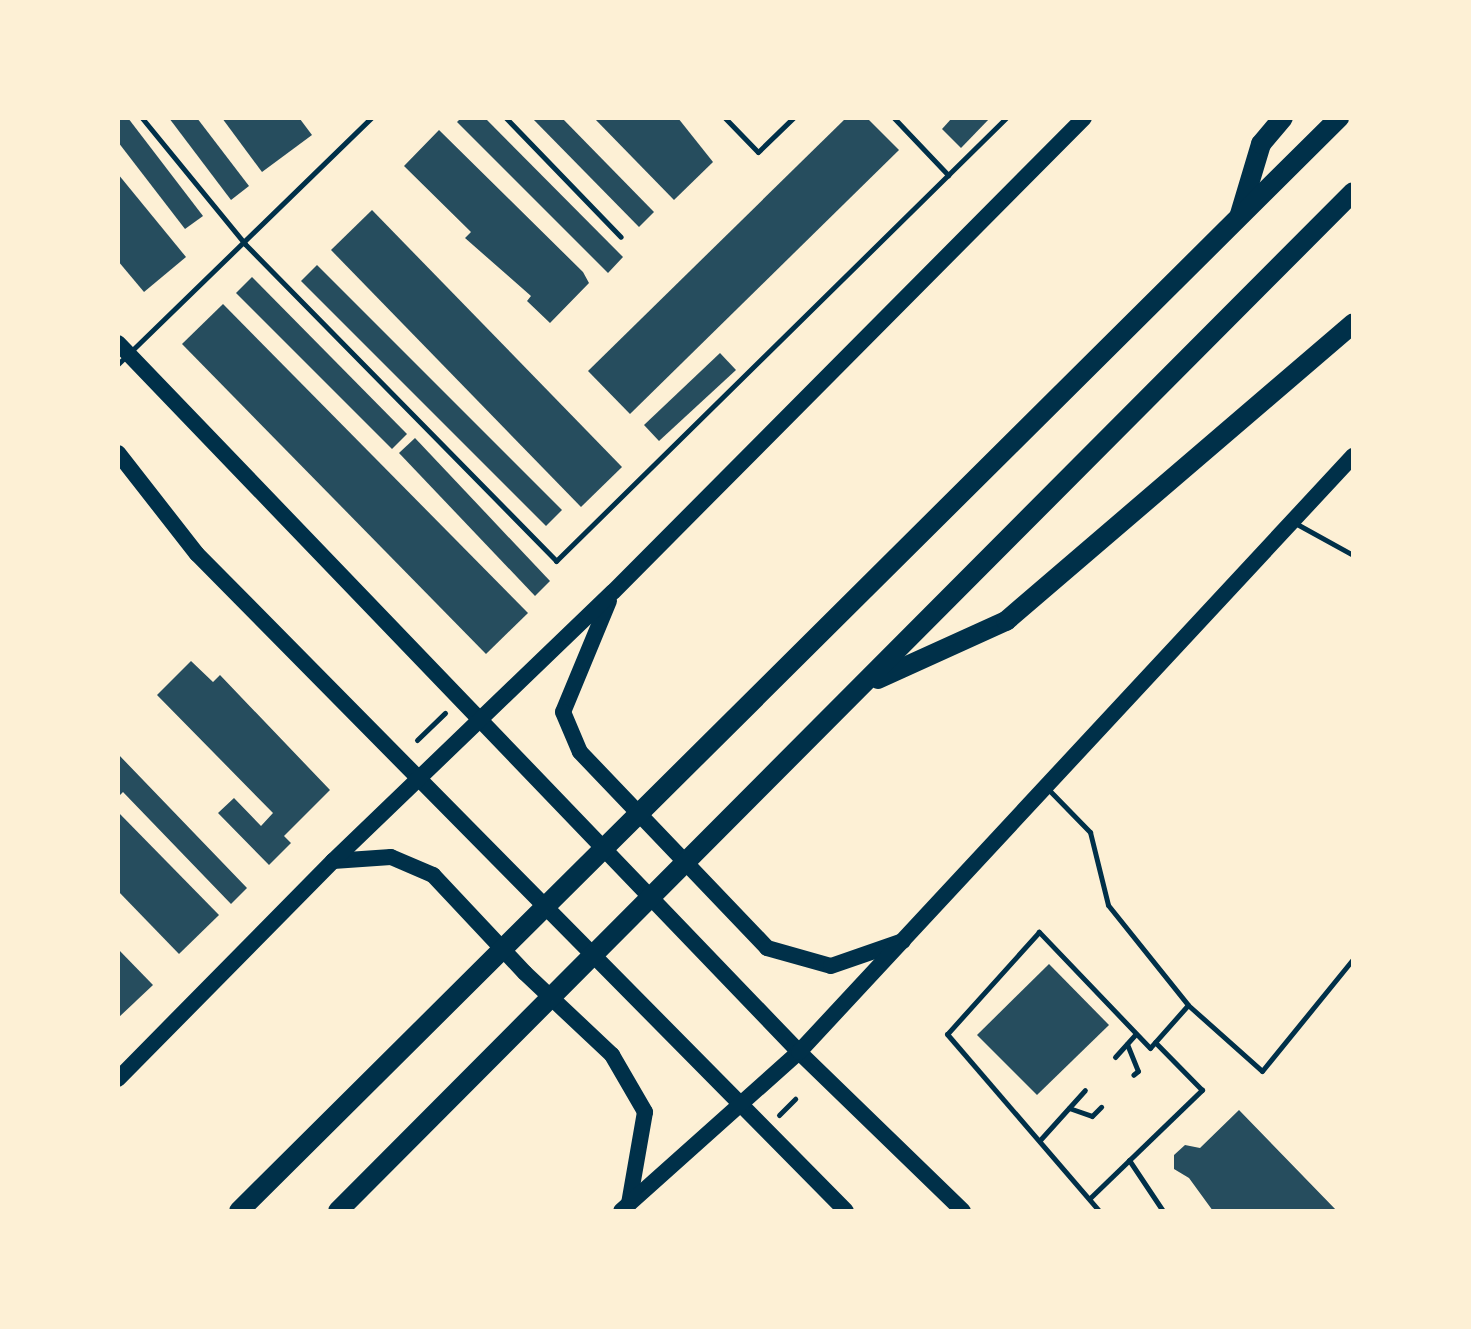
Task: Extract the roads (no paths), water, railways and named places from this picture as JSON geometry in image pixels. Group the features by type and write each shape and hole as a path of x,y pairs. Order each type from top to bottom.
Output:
{"highway":[{"path":"1239,218 1261,144 1283,118"},
{"path":"239,1211 1339,118"},
{"path":"338,1211 867,684 1353,192"},
{"path":"867,684 1006,621 1353,324"}],"main road":[{"path":"118,1079 333,861 613,592 1084,118"},
{"path":"121,354 483,718 799,1052 963,1211"},
{"path":"118,453 197,554 846,1211"},
{"path":"625,1207 743,1106 799,1052 1353,456"},
{"path":"613,592 563,712 580,752 767,948 831,966 906,940"},
{"path":"333,861 391,857 433,875 525,973 612,1055 645,1112 625,1207"}],"lane":[{"path":"142,118 245,244 556,561 1006,118"},
{"path":"121,354 245,244 371,118"},
{"path":"506,118 621,237"},
{"path":"725,118 758,152 793,118"},
{"path":"894,118 948,175"},
{"path":"1292,522 1353,555"},
{"path":"1047,788 1090,832 1108,905 1188,1005 1262,1071 1353,959"},
{"path":"1099,1211 947,1034 1039,932 1150,1048 1188,1005"},
{"path":"1115,1057 1136,1034"},
{"path":"1090,1198 1202,1090 1155,1042"},
{"path":"1127,1044 1138,1071 1133,1075"},
{"path":"1040,1140 1085,1090"},
{"path":"1069,1108 1092,1116 1101,1107"},
{"path":"1129,1160 1163,1211"}]}
